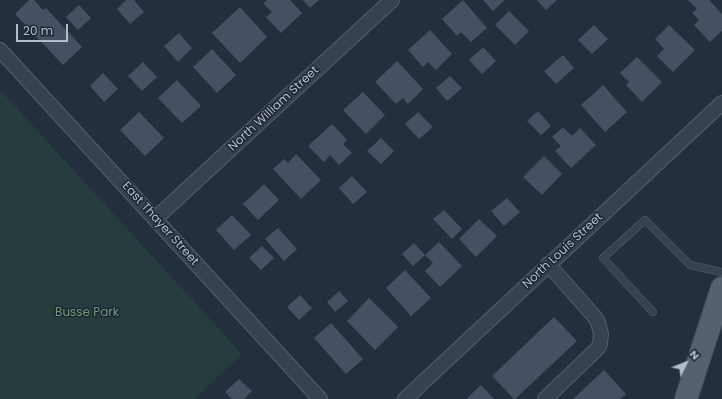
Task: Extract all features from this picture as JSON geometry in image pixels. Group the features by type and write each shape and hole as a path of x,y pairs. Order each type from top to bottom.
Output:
{"main road":[{"path":"686,399 718,317 722,288"}],"street":[{"name":"North William Street","path":"156,218 392,0"},
{"name":"East Thayer Street","path":"0,50 156,218 320,399"},
{"name":"North Louis Street","path":"405,399 722,103"},
{"path":"546,399 598,348 601,334 598,322 594,316 548,264"}],"lane":[{"path":"653,312 603,258 646,220 690,265 722,272"}],"green space":[{"name":"Busse Park","path":"0,90 242,354 194,399 0,399"}],"building":[{"path":"29,0 34,0 43,10 46,8 82,47 63,65 15,14"},
{"path":"126,0 134,0 144,12 130,24 117,9"},
{"path":"267,0 290,0 302,13 281,33 266,17 272,12 263,3"},
{"path":"303,0 319,0 310,8"},
{"path":"463,0 487,28 471,42 461,32 457,36 442,19"},
{"path":"483,0 505,0 493,11"},
{"path":"537,0 557,0 546,10"},
{"path":"688,0 709,0 722,14 722,31 710,42 694,25 699,20 692,13 697,9"},
{"path":"79,5 91,18 78,30 66,17"},
{"path":"240,7 267,37 240,63 212,33"},
{"path":"509,11 529,31 515,45 495,25"},
{"path":"594,25 608,39 592,54 578,40"},
{"path":"669,25 695,50 673,72 657,56 664,49 655,39"},
{"path":"430,30 452,54 436,70 428,62 423,67 408,50"},
{"path":"179,33 192,48 178,62 164,46"},
{"path":"483,47 496,61 482,74 469,60"},
{"path":"212,49 236,75 217,93 193,67"},
{"path":"563,55 574,68 556,84 544,71"},
{"path":"637,57 662,82 642,102 626,85 629,82 620,73"},
{"path":"397,61 423,89 408,104 403,98 396,104 375,82"},
{"path":"143,62 157,77 142,91 128,76"},
{"path":"103,73 118,89 104,102 90,86"},
{"path":"450,76 462,88 447,101 436,88"},
{"path":"177,80 201,106 182,123 158,98"},
{"path":"603,85 627,112 605,132 581,105"},
{"path":"363,92 385,115 366,134 343,110"},
{"path":"538,111 551,126 541,135 527,121"},
{"path":"139,112 164,138 145,156 120,130"},
{"path":"418,112 433,127 419,139 405,124"},
{"path":"332,124 347,140 343,144 352,153 339,165 330,155 324,162 308,146"},
{"path":"563,127 572,136 580,128 596,145 571,168 555,151 561,146 552,137"},
{"path":"381,138 394,151 381,164 367,151"},
{"path":"296,154 321,180 301,199 273,169 284,159 288,163"},
{"path":"544,156 562,174 542,195 523,177"},
{"path":"352,176 367,192 353,204 339,188"},
{"path":"264,184 279,200 258,220 243,204"},
{"path":"507,198 520,212 504,226 491,211"},
{"path":"444,210 462,229 452,239 433,219"},
{"path":"232,215 251,235 234,250 216,230"},
{"path":"479,219 497,236 476,257 459,239"},
{"path":"278,228 297,249 284,261 265,239"},
{"path":"439,242 462,266 440,287 425,271 433,263 425,255"},
{"path":"414,243 425,255 413,266 402,254"},
{"path":"262,246 274,258 261,270 249,258"},
{"path":"405,270 431,298 411,316 386,288"},
{"path":"339,291 348,301 335,312 327,302"},
{"path":"300,295 312,308 299,320 287,307"},
{"path":"369,298 398,327 375,350 347,321"},
{"path":"554,317 577,341 514,399 492,376"},
{"path":"331,323 363,359 346,374 314,338"},
{"path":"604,370 626,394 620,399 573,399"},
{"path":"239,379 252,391 244,399 232,399 225,392"},
{"path":"481,385 494,399 466,399"}]}
